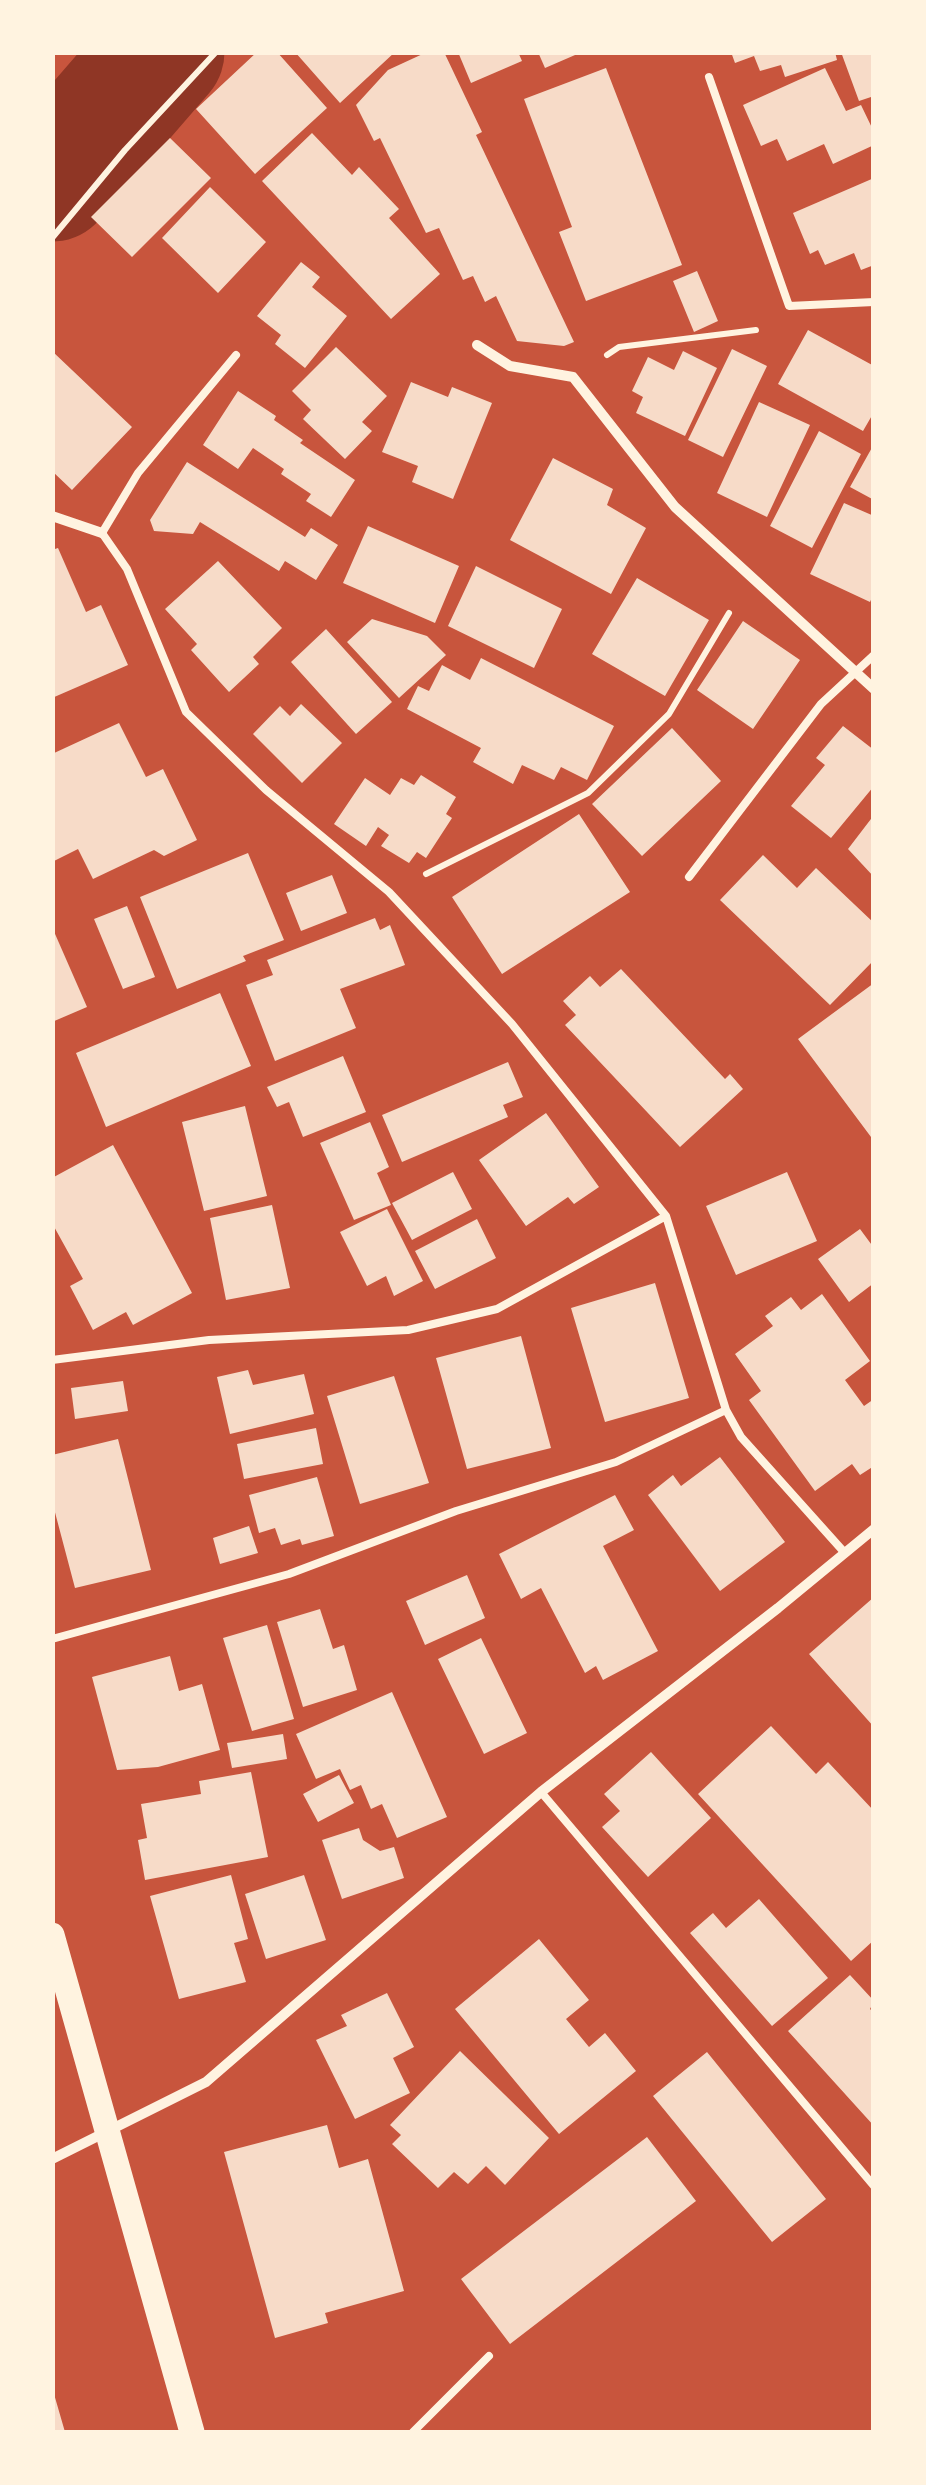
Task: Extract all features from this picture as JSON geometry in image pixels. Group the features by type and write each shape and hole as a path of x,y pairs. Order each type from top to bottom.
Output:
{"main road":[{"path":"52,1935 192,2432"}],"street":[{"path":"477,345 510,366 573,378 675,506 853,673 874,688"},
{"path":"52,516 102,533"},
{"path":"52,2159 206,2082 541,1792 778,1608 874,1528"}],"lane":[{"path":"709,76 789,306 874,302"},
{"path":"236,355 138,473 102,533 127,570 186,712 266,790 388,892 512,1024 666,1216 726,1410 740,1436 844,1552"},
{"path":"689,877 821,704 874,655"},
{"path":"52,1360 209,1340 408,1330 497,1309 666,1216"},
{"path":"52,1638 289,1574 456,1511 616,1462 726,1410"},
{"path":"541,1792 874,2186"},
{"path":"414,2432 489,2356"}],"path":[{"path":"52,238 125,150 216,52"},
{"path":"573,378 620,347 775,327 789,306"},
{"path":"388,892 588,793 668,714 750,578"}],"building":[{"path":"257,52 277,52 327,108 255,174 196,109"},
{"path":"295,52 395,52 340,103"},
{"path":"427,52 444,52 482,132 476,135 574,342 564,346 517,341 496,296 485,302 473,276 463,280 439,228 426,233 380,138 374,141 356,105 388,70"},
{"path":"458,52 518,52 522,61 471,83"},
{"path":"538,52 582,52 545,68"},
{"path":"731,52 835,52 837,60 785,77 781,65 760,71 754,56 735,63"},
{"path":"841,52 874,52 874,96 859,101"},
{"path":"606,68 682,265 586,301 559,232 572,227 524,99"},
{"path":"825,68 846,111 861,105 874,132 874,145 833,164 824,144 787,161 777,139 761,146 743,105"},
{"path":"312,133 352,175 359,167 399,209 389,218 440,274 391,319 262,181"},
{"path":"170,138 211,178 132,257 91,217"},
{"path":"874,178 874,265 861,270 854,253 825,265 818,250 810,254 793,213"},
{"path":"210,187 266,242 218,293 162,238"},
{"path":"301,262 320,277 312,287 347,316 305,368 275,344 281,335 257,316"},
{"path":"697,271 718,321 694,332 673,281"},
{"path":"808,330 874,366 874,412 863,431 778,384"},
{"path":"336,347 387,396 362,422 372,431 345,459 303,419 311,410 292,391"},
{"path":"732,349 767,366 723,457 688,440"},
{"path":"52,351 132,427 72,490 52,471"},
{"path":"683,351 717,368 685,436 636,413 643,397 632,391 648,357 674,370"},
{"path":"411,382 448,397 452,387 492,403 453,499 412,482 418,466 382,452"},
{"path":"238,391 276,416 274,420 303,440 300,443 355,480 331,517 306,501 311,494 281,474 284,469 253,448 238,469 203,445"},
{"path":"759,402 810,425 767,517 717,493"},
{"path":"819,431 861,454 812,548 770,526"},
{"path":"874,444 874,500 850,487"},
{"path":"553,458 613,489 607,505 646,528 611,594 510,540"},
{"path":"187,462 305,537 311,528 338,545 316,580 285,561 279,571 200,522 193,534 154,531 150,520"},
{"path":"844,503 874,516 874,593 870,602 810,574"},
{"path":"368,526 459,566 435,623 343,583"},
{"path":"58,548 86,612 101,605 128,665 52,698 52,550"},
{"path":"218,561 282,628 253,657 259,664 229,692 191,650 197,644 165,609"},
{"path":"476,566 562,609 534,668 448,626"},
{"path":"637,578 709,620 665,696 592,654"},
{"path":"372,619 427,636 446,655 399,698 347,642"},
{"path":"743,621 800,660 753,729 697,690"},
{"path":"326,629 392,702 356,734 291,662"},
{"path":"481,658 614,726 587,780 561,767 554,780 522,765 513,784 473,762 481,748 407,709 418,686 429,691 442,665 470,680"},
{"path":"301,704 342,743 302,783 253,734 280,706 290,716"},
{"path":"119,723 146,777 163,769 197,840 164,856 154,850 93,879 78,849 52,862 52,754"},
{"path":"843,726 874,750 874,786 831,838 791,806 825,765 816,758"},
{"path":"672,728 721,781 642,856 592,804"},
{"path":"421,775 456,797 446,814 452,818 426,858 417,852 409,863 381,846 389,835 378,827 366,846 334,824 365,778 390,795 401,778 414,785"},
{"path":"579,814 630,892 502,974 452,897"},
{"path":"874,815 874,877 848,849"},
{"path":"248,853 284,940 243,956 246,961 177,989 140,897"},
{"path":"763,855 797,888 816,868 874,923 874,960 830,1005 720,900"},
{"path":"332,875 347,913 301,931 286,893"},
{"path":"127,906 155,977 123,989 94,919"},
{"path":"375,918 380,930 390,925 405,965 340,989 356,1028 275,1061 246,985 273,975 267,960"},
{"path":"52,927 87,1007 52,1022"},
{"path":"621,969 725,1079 730,1074 743,1089 680,1147 565,1025 576,1015 563,1001 590,976 600,987"},
{"path":"874,983 874,1135 871,1137 798,1039"},
{"path":"220,993 251,1066 106,1127 76,1053"},
{"path":"343,1056 366,1112 303,1137 289,1102 277,1107 267,1087"},
{"path":"508,1062 523,1097 503,1105 508,1117 402,1162 382,1115"},
{"path":"245,1106 267,1196 204,1211 182,1122"},
{"path":"546,1113 599,1187 574,1204 568,1197 526,1226 479,1160"},
{"path":"370,1122 389,1167 377,1173 391,1205 354,1220 320,1143"},
{"path":"113,1145 192,1293 133,1325 126,1312 93,1330 70,1286 83,1279 52,1223 52,1178"},
{"path":"453,1172 472,1209 412,1240 392,1203"},
{"path":"787,1172 817,1241 736,1275 706,1206"},
{"path":"272,1205 290,1288 226,1300 210,1218"},
{"path":"387,1209 423,1281 394,1296 386,1276 367,1286 340,1232"},
{"path":"477,1219 496,1258 435,1289 415,1251"},
{"path":"860,1229 874,1248 874,1283 849,1302 818,1259"},
{"path":"655,1283 689,1398 605,1422 571,1308"},
{"path":"822,1294 870,1361 845,1380 864,1406 874,1399 874,1466 860,1475 852,1464 815,1491 749,1400 761,1391 735,1354 773,1326 765,1316 791,1297 801,1310"},
{"path":"521,1336 551,1448 467,1469 436,1358"},
{"path":"248,1370 253,1385 304,1374 314,1414 230,1434 217,1377"},
{"path":"394,1376 429,1483 360,1504 327,1396"},
{"path":"123,1381 128,1411 75,1419 71,1388"},
{"path":"316,1428 323,1464 244,1479 237,1444"},
{"path":"118,1439 151,1570 75,1588 52,1501 52,1455"},
{"path":"720,1457 785,1542 720,1591 648,1495 673,1475 681,1486"},
{"path":"317,1477 334,1536 302,1545 300,1539 281,1545 275,1528 259,1533 249,1495"},
{"path":"615,1495 634,1530 603,1546 658,1651 603,1680 596,1666 585,1673 541,1588 521,1599 499,1554"},
{"path":"249,1526 258,1553 220,1564 213,1538"},
{"path":"467,1575 485,1618 425,1645 406,1601"},
{"path":"874,1597 874,1727 809,1654"},
{"path":"320,1609 333,1649 344,1645 357,1690 303,1707 277,1622"},
{"path":"267,1625 294,1719 252,1731 223,1638"},
{"path":"481,1638 527,1733 484,1754 438,1659"},
{"path":"170,1656 179,1691 202,1684 220,1750 158,1767 117,1770 92,1677"},
{"path":"392,1692 447,1817 397,1838 382,1804 371,1809 361,1785 350,1790 340,1769 316,1779 296,1734"},
{"path":"771,1726 816,1774 828,1762 874,1811 874,1940 851,1961 698,1794"},
{"path":"283,1734 287,1759 232,1768 227,1743"},
{"path":"651,1752 711,1818 648,1877 602,1827 620,1811 604,1794"},
{"path":"251,1772 268,1857 145,1880 138,1840 147,1838 141,1804 201,1794 199,1781"},
{"path":"339,1775 354,1803 318,1822 303,1794"},
{"path":"359,1828 363,1840 380,1851 394,1847 404,1878 342,1899 322,1840"},
{"path":"231,1875 248,1939 234,1943 246,1982 179,1999 150,1896"},
{"path":"304,1875 326,1940 266,1959 245,1894"},
{"path":"759,1899 828,1978 772,2026 690,1933 713,1913 726,1928"},
{"path":"539,1939 589,2000 566,2019 589,2047 605,2033 636,2071 559,2134 455,2009"},
{"path":"850,1975 874,2001 870,2009 874,2013 874,2126 788,2031"},
{"path":"387,1993 414,2047 393,2058 410,2093 355,2119 316,2040 347,2026 341,2015"},
{"path":"460,2051 549,2138 505,2185 486,2166 468,2184 454,2172 438,2188 392,2144 401,2135 390,2125"},
{"path":"707,2052 826,2199 772,2242 653,2096"},
{"path":"327,2125 339,2168 368,2159 404,2291 325,2313 328,2323 275,2338 224,2152"},
{"path":"647,2137 696,2201 510,2344 461,2279"},
{"path":"54,2394 65,2432 52,2432"}],"waterway":[{"path":"52,179 162,52"}]}
